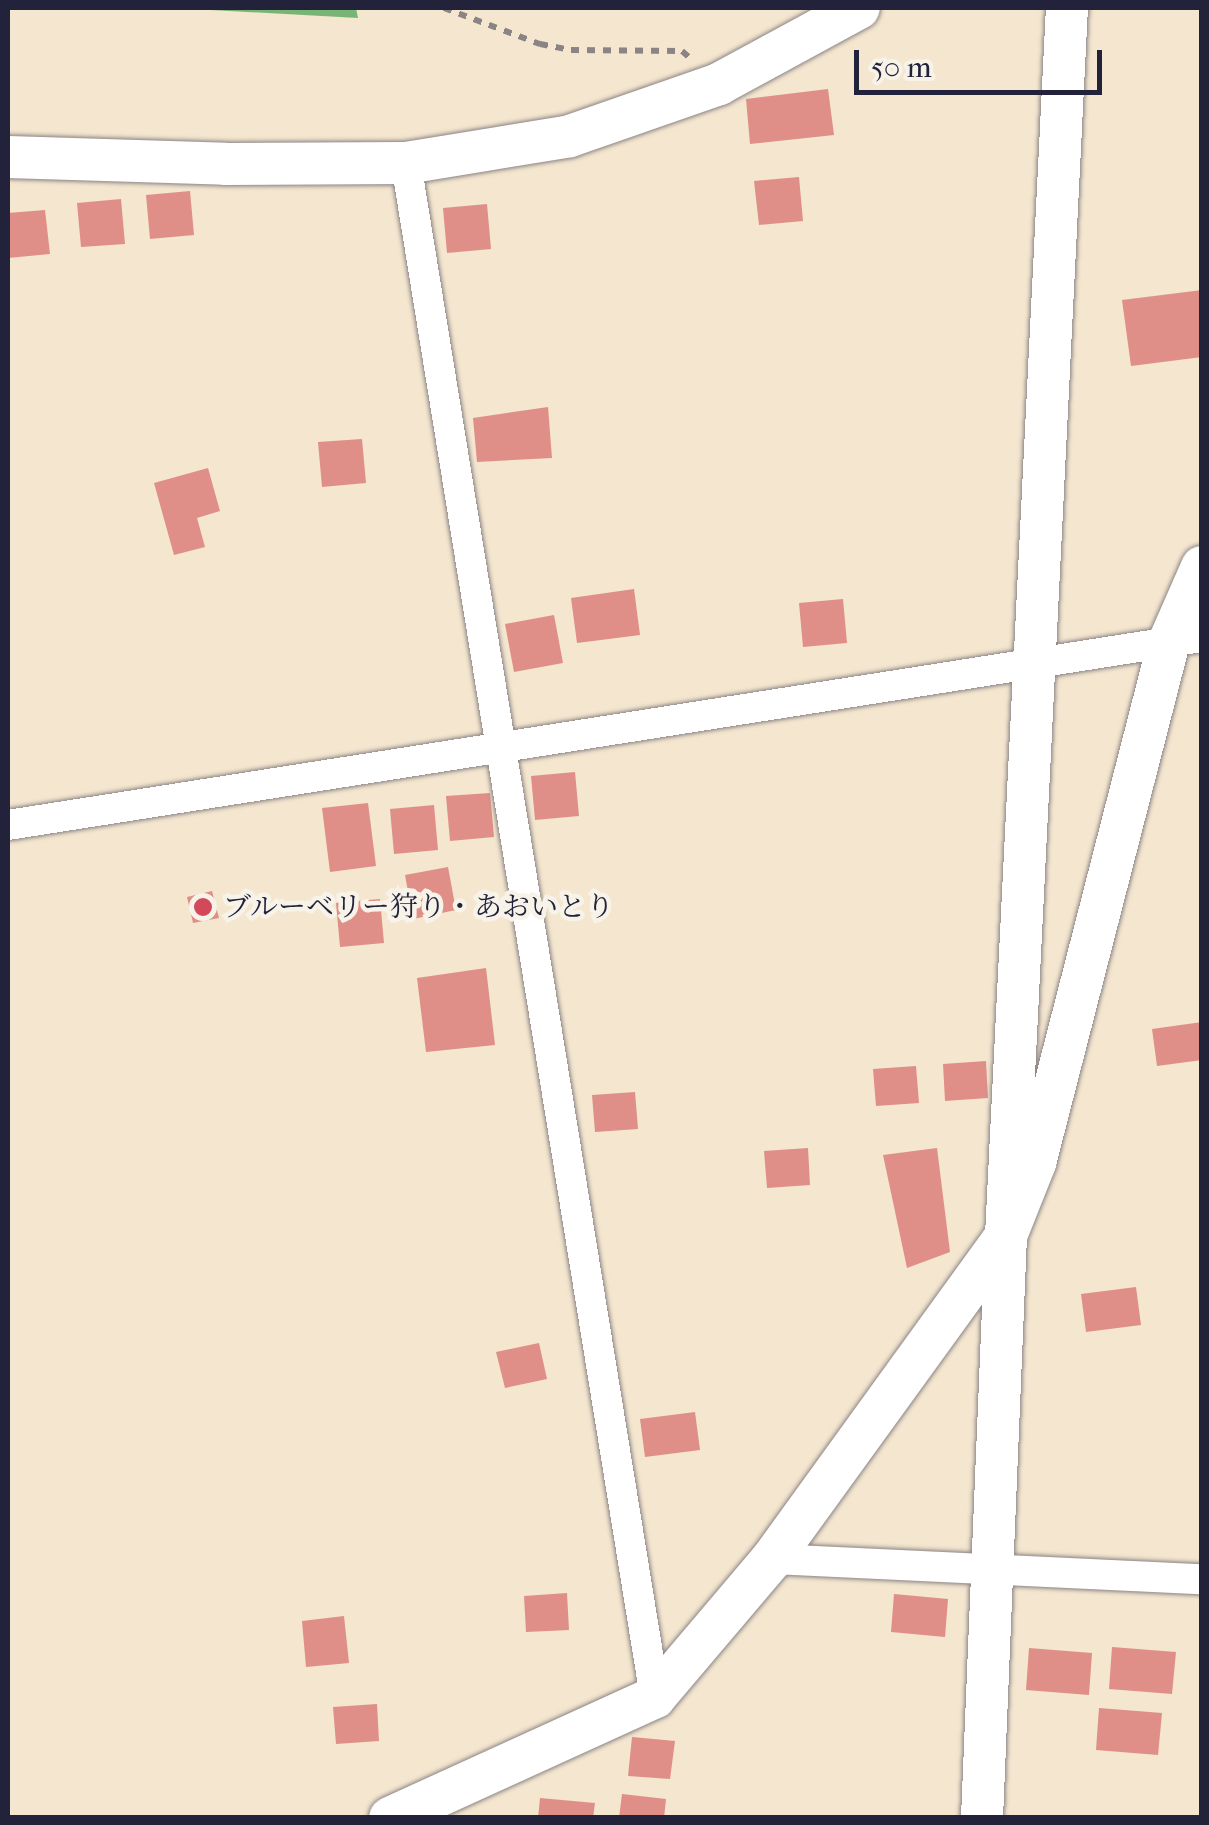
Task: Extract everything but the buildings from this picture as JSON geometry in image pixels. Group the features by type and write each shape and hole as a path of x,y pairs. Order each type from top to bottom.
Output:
{"street":[{"path":"8,156 226,164 406,163 570,136 720,84 859,8"},
{"path":"982,1818 1006,1236 1067,8"},
{"path":"406,163 504,746 655,1698"},
{"path":"390,1818 655,1698 772,1559 1006,1236 1035,1163 1185,640 1202,566"},
{"path":"8,825 1185,640"},
{"path":"772,1559 1202,1578"}],"path":[{"path":"444,8 540,44 571,50 682,51 720,84"}],"green space":[{"path":"174,8 356,8 358,18"}],"place":[{"name":"ブルーベリー狩り・あおいとり","path":"203,907"}]}
